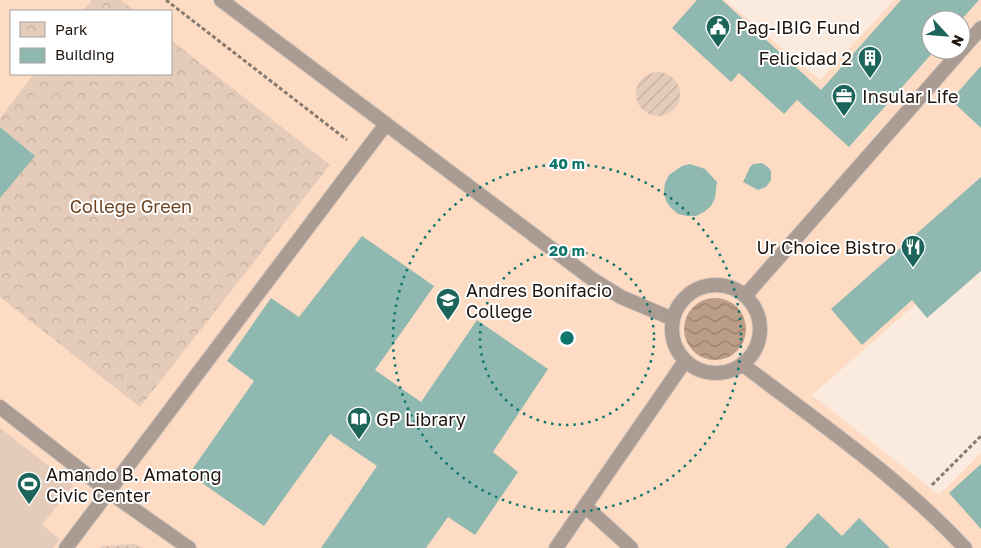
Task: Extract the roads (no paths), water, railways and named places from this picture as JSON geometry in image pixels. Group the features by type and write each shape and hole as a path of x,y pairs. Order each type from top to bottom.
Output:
{"lane":[{"path":"221,0 592,279 621,297 673,318"},
{"path":"746,296 981,28"},
{"path":"66,548 386,124"},
{"path":"722,285 746,296 758,318 760,331 754,349 742,364 731,370 719,373 695,368 685,361 678,352 671,330 678,306 686,296 703,287 722,285"},
{"path":"556,548 685,361"},
{"path":"742,364 829,429 916,501 965,548"},
{"path":"0,408 109,492 189,548"},
{"path":"585,506 631,548"}],"water":[{"path":"715,298 727,301 737,307 743,317 746,329 743,341 737,351 727,357 715,360 703,357 693,351 687,341 684,329 687,317 693,307 703,301"}],"place":[{"name":"Pag-IBIG Fund","path":"718,48"},
{"name":"Felicidad 2","path":"870,79"},
{"name":"Insular Life","path":"844,117"},
{"name":"Ur Choice Bistro","path":"913,268"},
{"name":"Andres Bonifacio College","path":"448,321"},
{"name":"GP Library","path":"359,440"},
{"name":"Amando B. Amatong Civic Center","path":"29,505"}],"park label":[{"name":"College Green","path":"131,206"}]}
